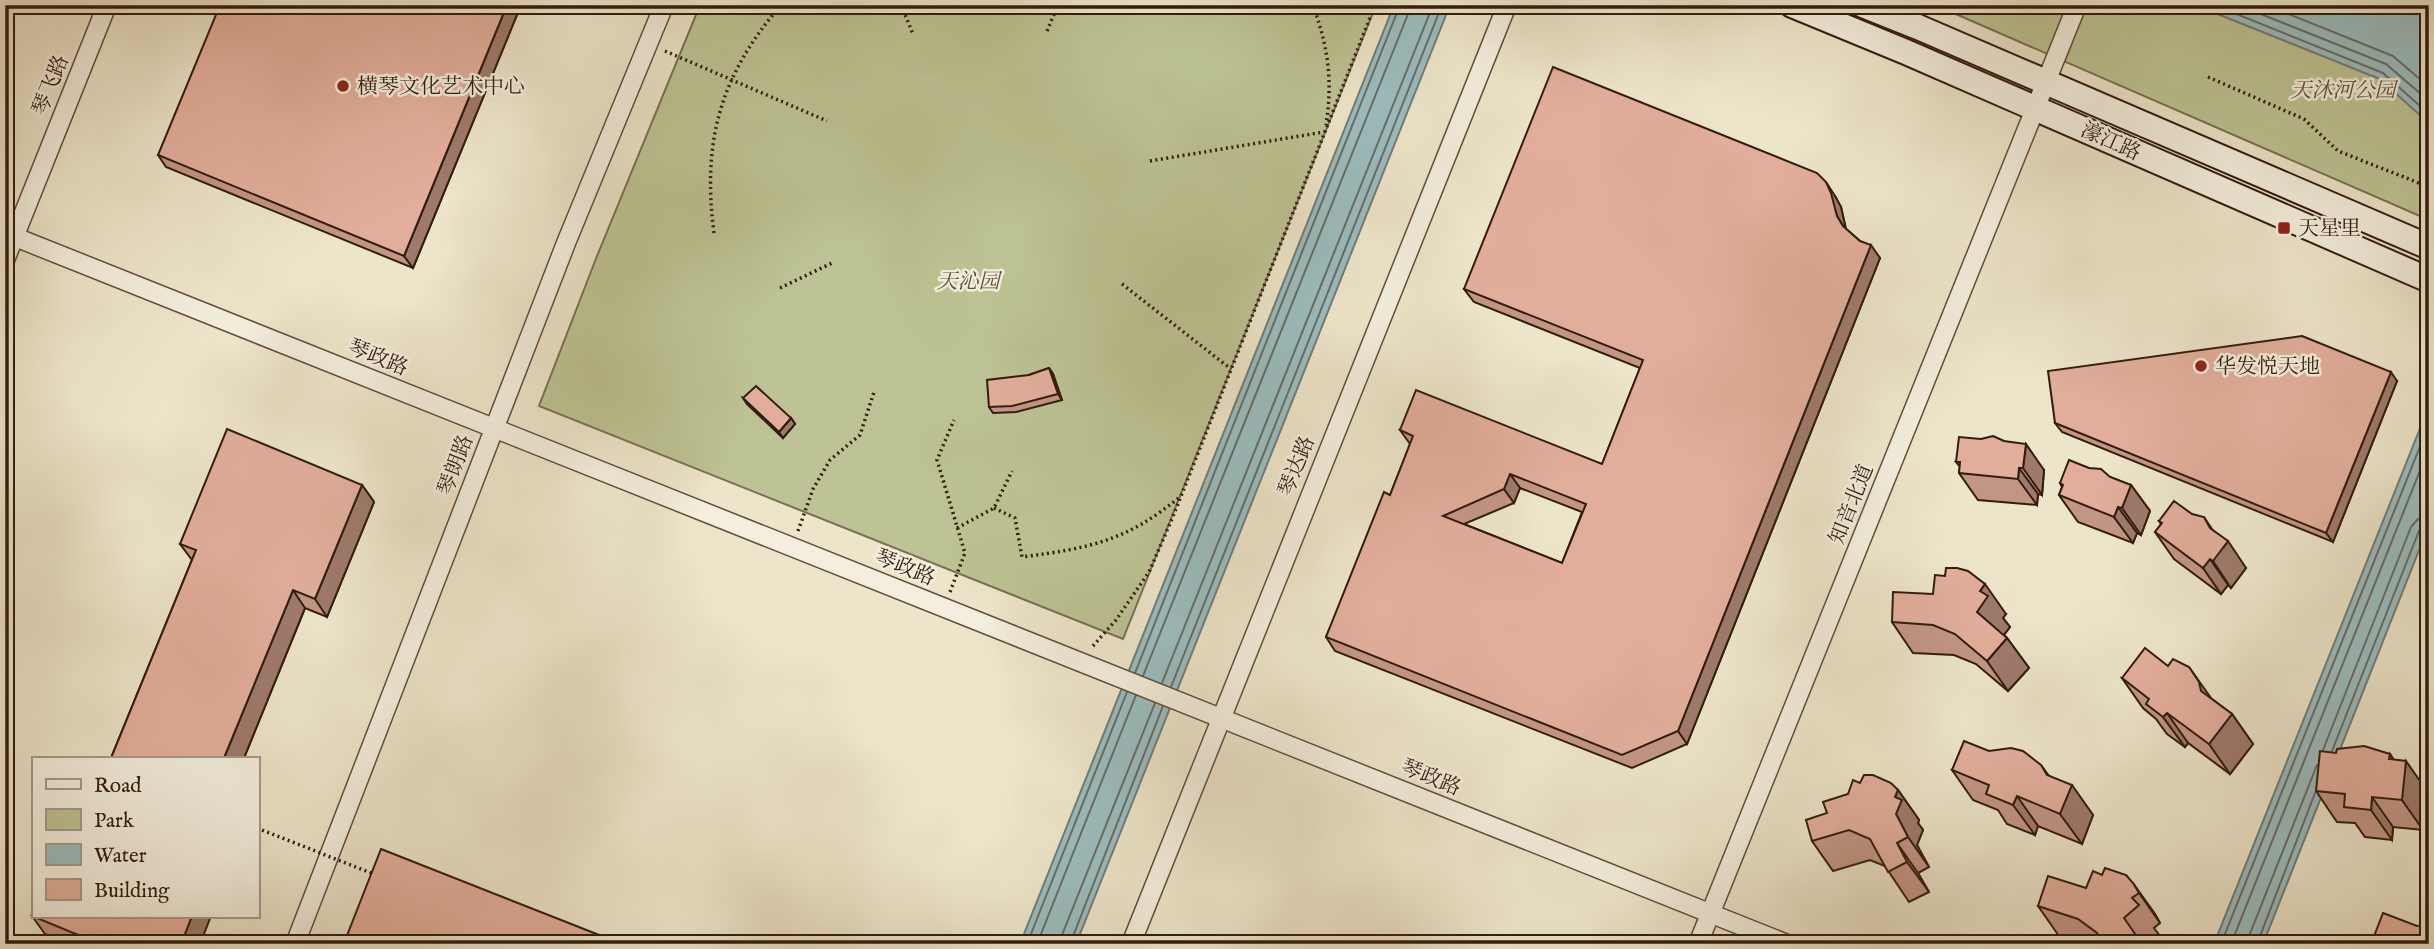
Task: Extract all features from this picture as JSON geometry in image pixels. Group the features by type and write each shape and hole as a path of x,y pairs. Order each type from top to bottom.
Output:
{"main road":[{"name":"濠江路","path":"1792,5 2036,108 2429,280"},
{"name":"濠江路","path":"1863,5 2429,247"}],"street":[{"name":"琴飞路","path":"5,260 10,234 107,5"},
{"name":"琴朗路","path":"295,944 566,243 664,5"},
{"name":"琴达路","path":"1130,944 1507,5"},
{"name":"知音北道","path":"1698,944 2077,5"},
{"name":"琴政路","path":"10,234 1787,944"}],"path":[{"path":"714,233 710,170 713,139 721,108 746,51 781,5"},
{"path":"901,5 912,34"},
{"path":"1047,31 1058,5"},
{"path":"1313,5 1323,33 1330,71 1325,132"},
{"path":"1080,661 1116,620 1149,572 1375,5"},
{"path":"648,44 827,121"},
{"path":"2208,76 2304,119 2338,151 2429,187"},
{"path":"1150,161 1325,132"},
{"path":"780,288 832,263"},
{"path":"1122,285 1231,370"},
{"path":"792,546 813,489 831,460 860,435 874,392"},
{"path":"944,607 965,554 937,460 954,421"},
{"path":"957,528 994,508 1012,471"},
{"path":"994,508 1014,518 1022,557 1068,551 1114,539 1144,524 1182,494"},
{"path":"259,829 383,878"}],"green space":[{"name":"天沁园","path":"700,5 1376,5 1123,639 539,406"},
{"name":"天沐河公园","path":"1935,5 2429,5 2429,220"}],"water":[{"path":"1394,5 1450,5 1076,944 1020,944"},
{"path":"2195,5 2429,5 2429,134 2422,117 2380,79"},
{"path":"2429,406 2429,525 2263,944 2214,944"}],"building":[{"name":"横琴文化艺术中心","path":"220,5 507,5 404,256 158,155"},
{"path":"1553,67 1817,173 1826,182 1843,226 1860,241 1871,245 1678,731 1622,755 1326,637 1384,492 1390,495 1413,436 1400,430 1416,390 1602,464 1643,360 1464,289","holes":["1510,474 1586,504 1562,563 1443,516 1504,489"]},
{"path":"2302,336 2391,372 2326,533 2055,423 2048,371"},
{"path":"1049,368 1058,394 1012,406 989,407 987,380 1029,375"},
{"path":"756,386 791,418 779,432 743,398"},
{"path":"227,429 362,485 315,599 293,590 224,757 111,757 196,550 180,544"},
{"path":"1993,436 2004,441 2026,444 2023,468 2019,468 2018,479 1959,473 1960,462 1956,462 1959,437 1981,439"},
{"path":"2069,460 2089,468 2101,469 2110,477 2131,485 2122,508 2118,507 2114,517 2059,495 2063,485 2060,483"},
{"path":"2174,501 2192,514 2204,517 2210,528 2228,541 2213,561 2210,559 2203,568 2155,532 2162,523 2159,521"},
{"path":"1946,568 1968,571 1985,584 1980,591 1988,596 1977,612 2007,638 1987,661 1955,634 1933,625 1892,622 1893,592 1933,594 1935,575 1945,576"},
{"path":"2145,648 2168,666 2173,659 2189,667 2199,682 2201,691 2232,714 2209,744 2167,713 2163,717 2146,704 2149,699 2122,678"},
{"path":"1964,741 1989,751 2011,748 2023,751 2041,765 2047,775 2072,785 2060,814 2017,796 2013,805 1986,794 1989,785 1952,770"},
{"path":"2364,746 2390,754 2389,759 2406,761 2402,800 2372,797 2371,810 2344,807 2345,794 2316,791 2320,751 2336,753 2337,749"},
{"path":"1864,775 1873,775 1891,783 1898,790 1895,797 1902,800 1896,814 1908,837 1897,843 1907,862 1888,872 1870,839 1849,830 1812,841 1806,820 1827,813 1823,802 1848,794 1853,780 1860,783"},
{"path":"381,849 622,944 356,944 346,938"},
{"path":"2105,868 2126,875 2139,893 2132,898 2139,905 2124,918 2142,944 2104,944 2097,933 2078,919 2038,906 2048,876 2086,888 2093,871 2102,875"},
{"path":"2383,913 2417,926 2429,924 2429,944 2371,944"},
{"path":"37,918 191,918 181,944 100,944"}],"place":[{"name":"横琴文化艺术中心","path":"343,86"},
{"name":"天星里","path":"2284,228"},
{"name":"华发悦天地","path":"2201,366"}]}
